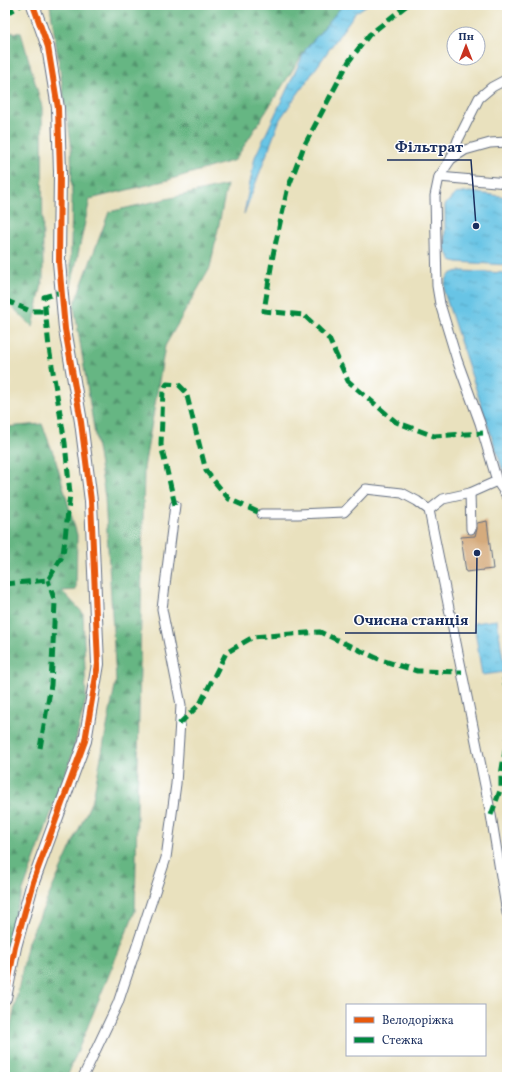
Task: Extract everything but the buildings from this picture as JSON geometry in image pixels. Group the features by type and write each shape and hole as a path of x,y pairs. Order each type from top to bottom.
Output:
{"main road":[{"path":"5,998 15,947 33,882 85,741 98,664 91,501 81,422 65,329 58,262 60,172 58,108 48,47 33,5"}],"lane":[{"path":"507,79 492,86 479,98 458,140 451,159 439,177 435,196 437,286 440,304 457,360 480,423 497,481 507,496"},
{"path":"451,159 465,150 490,143 507,142"},
{"path":"439,177 507,183"},
{"path":"429,510 442,499 470,493 497,481"},
{"path":"262,514 344,512 366,489 402,493 417,500 429,510 504,883 507,913"},
{"path":"470,493 471,529"},
{"path":"83,1077 118,1003 166,858 176,784 180,705 162,609 175,504"}],"green space":[{"path":"50,5 343,5 306,49 235,160 168,180 90,199 70,291 72,198 71,142"},
{"path":"5,32 21,33 42,107 43,279 33,327 5,300"},
{"path":"227,185 210,268 165,346 144,468 135,911 67,1077 5,1077 5,1055 28,942 93,798 116,681 105,497 74,305 109,212"},
{"path":"42,424 55,458 77,535 76,590 62,591 83,613 86,699 72,755 15,913 5,958 5,427"}],"water":[{"path":"343,5 367,5 355,13 280,119 244,214 255,157 306,49"},
{"path":"470,192 507,197 507,265 457,262 451,260 445,248 445,205 455,194"},
{"path":"462,271 507,273 507,476 502,468 444,292 446,279 450,274"},
{"path":"497,620 505,672 482,675 474,623"}],"marked path":[{"path":"5,12 11,11 21,5"},
{"path":"407,5 369,35 349,61 304,146 287,191 273,255 264,311 304,315 329,339 348,381 396,422 434,436 483,433"},
{"path":"5,584 48,580 63,555 70,494 65,443 49,348 44,297 61,292"},
{"path":"5,300 30,311 45,311"},
{"path":"175,505 161,445 163,390 167,384 179,385 186,392 206,471 229,499 262,514"},
{"path":"40,748 51,685 55,602 48,580"},
{"path":"179,724 200,704 226,653 253,637 320,632 381,660 417,671 462,672"},
{"path":"504,678 507,696"},
{"path":"491,815 501,788 501,775 507,739"}],"cycle path":[{"path":"5,998 15,947 33,882 85,741 98,664 91,501 81,422 65,329 59,262 60,172 58,108 48,47 33,5"}],"place":[{"name":"Фільтрат","path":"476,226"},
{"name":"Очисна станція","path":"477,553"}]}
